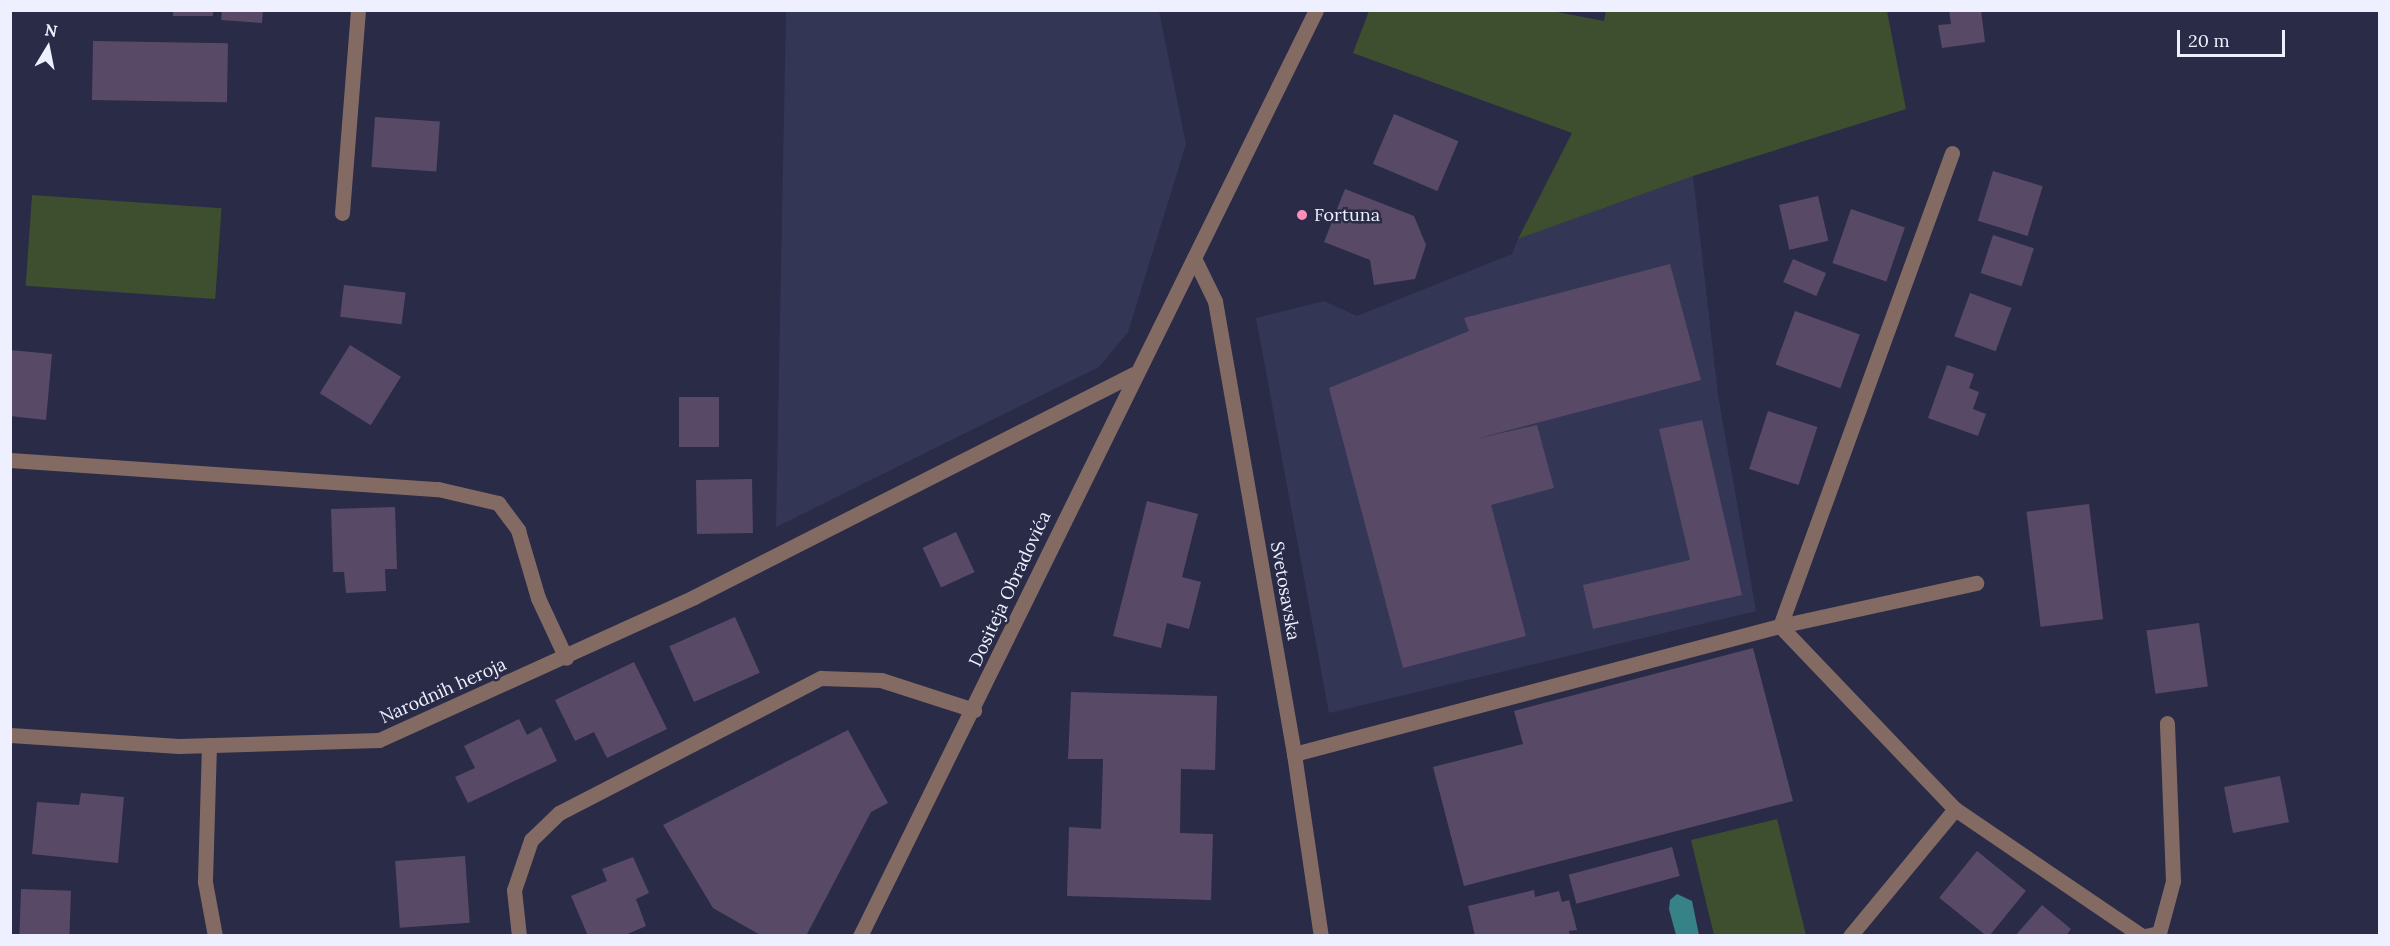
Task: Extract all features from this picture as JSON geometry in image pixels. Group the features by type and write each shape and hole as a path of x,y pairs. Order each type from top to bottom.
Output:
{"street":[{"path":"342,213 358,10"},
{"name":"Dositeja Obradovića","path":"860,936 974,710 1134,374 1316,10"},
{"path":"1780,626 1952,153"},
{"name":"Svetosavska","path":"1194,258 1215,301 1294,754 1321,936"},
{"name":"Narodnih heroja","path":"10,735 209,745 379,740 566,658 1134,374"},
{"path":"10,460 438,489 498,503 518,530 538,598 566,658"},
{"path":"1294,754 1780,626 1976,583"},
{"path":"1780,626 1954,809 2144,936 2159,933 2173,881 2167,723"},
{"path":"519,936 514,890 531,840 559,813 821,678 880,680 974,710"},
{"path":"209,745 205,882 215,936"},
{"path":"1850,936 1954,809"}],"shaded area":[{"path":"1547,10 1604,21 1606,10 1887,11 1906,109 1693,176 1518,239 1572,133 1353,53 1369,11"},
{"path":"786,11 1159,11 1186,144 1128,332 1099,367 776,527"},
{"path":"1693,176 1718,395 1756,611 1329,713 1256,318 1324,301 1357,316 1512,254 1518,239"},
{"path":"32,195 222,208 215,299 26,286"},
{"path":"1777,819 1806,935 1714,935 1691,840"},
{"path":"1677,894 1692,901 1699,935 1676,935 1669,909 1670,900"}],"building":[{"path":"173,10 213,10 213,16 173,16"},
{"path":"222,10 263,10 262,23 221,20"},
{"path":"1949,10 1981,10 1985,42 1942,48 1938,25 1951,24"},
{"path":"93,41 228,43 227,102 92,100"},
{"path":"1394,114 1458,141 1437,191 1373,164"},
{"path":"375,117 440,122 436,171 372,167"},
{"path":"1993,171 2043,186 2028,236 1978,221"},
{"path":"1345,189 1414,216 1426,245 1415,279 1374,285 1370,260 1324,242"},
{"path":"1818,196 1828,241 1789,250 1779,205"},
{"path":"1851,209 1905,228 1886,281 1832,263"},
{"path":"1993,235 2034,248 2022,286 1981,273"},
{"path":"1793,259 1826,273 1816,296 1783,282"},
{"path":"1670,264 1701,380 1475,439 1537,425 1554,488 1491,505 1526,636 1403,668 1329,388 1469,331 1464,318"},
{"path":"344,285 406,293 402,324 340,317"},
{"path":"1970,293 2011,308 1996,351 1954,336"},
{"path":"1795,311 1860,335 1840,388 1776,365"},
{"path":"350,345 401,377 371,425 320,393"},
{"path":"10,350 52,354 46,420 10,416"},
{"path":"1947,365 1974,374 1969,388 1979,392 1973,409 1986,414 1978,436 1928,418"},
{"path":"679,397 719,397 719,447 679,447"},
{"path":"1768,411 1817,427 1799,485 1749,469"},
{"path":"1702,420 1742,595 1593,629 1583,585 1690,560 1659,429"},
{"path":"752,479 753,533 697,534 696,480"},
{"path":"1147,501 1198,514 1182,577 1201,582 1189,629 1167,623 1161,648 1113,636"},
{"path":"2089,504 2103,619 2041,627 2026,512"},
{"path":"395,507 397,569 385,569 386,591 346,593 344,572 333,572 331,509"},
{"path":"956,532 975,572 941,588 922,548"},
{"path":"735,617 760,673 694,702 669,646"},
{"path":"2199,623 2208,686 2155,694 2147,630"},
{"path":"1753,648 1793,801 1464,886 1433,767 1523,744 1514,711"},
{"path":"634,662 667,729 607,758 594,732 575,741 555,700"},
{"path":"1071,692 1217,696 1215,770 1181,769 1180,833 1213,834 1211,900 1067,896 1069,827 1101,829 1103,759 1068,759"},
{"path":"519,719 527,735 541,727 557,761 468,803 455,777 475,768 464,746"},
{"path":"848,730 888,803 871,812 806,936 762,936 713,908 663,825"},
{"path":"2280,776 2289,822 2233,833 2224,787"},
{"path":"81,793 124,797 118,863 32,854 37,802 79,805"},
{"path":"1672,847 1680,876 1576,904 1569,875"},
{"path":"1977,851 2026,891 1989,936 1939,898"},
{"path":"465,856 470,923 400,928 395,861"},
{"path":"633,857 649,893 636,899 646,926 623,936 588,936 571,896 607,881 602,869"},
{"path":"21,889 71,891 69,936 19,936"},
{"path":"1534,890 1535,897 1559,891 1562,902 1569,900 1577,930 1569,931 1570,936 1475,936 1468,906"},
{"path":"2042,905 2071,929 2066,936 2015,936"}],"place":[{"name":"Fortuna","path":"1302,215"}]}
